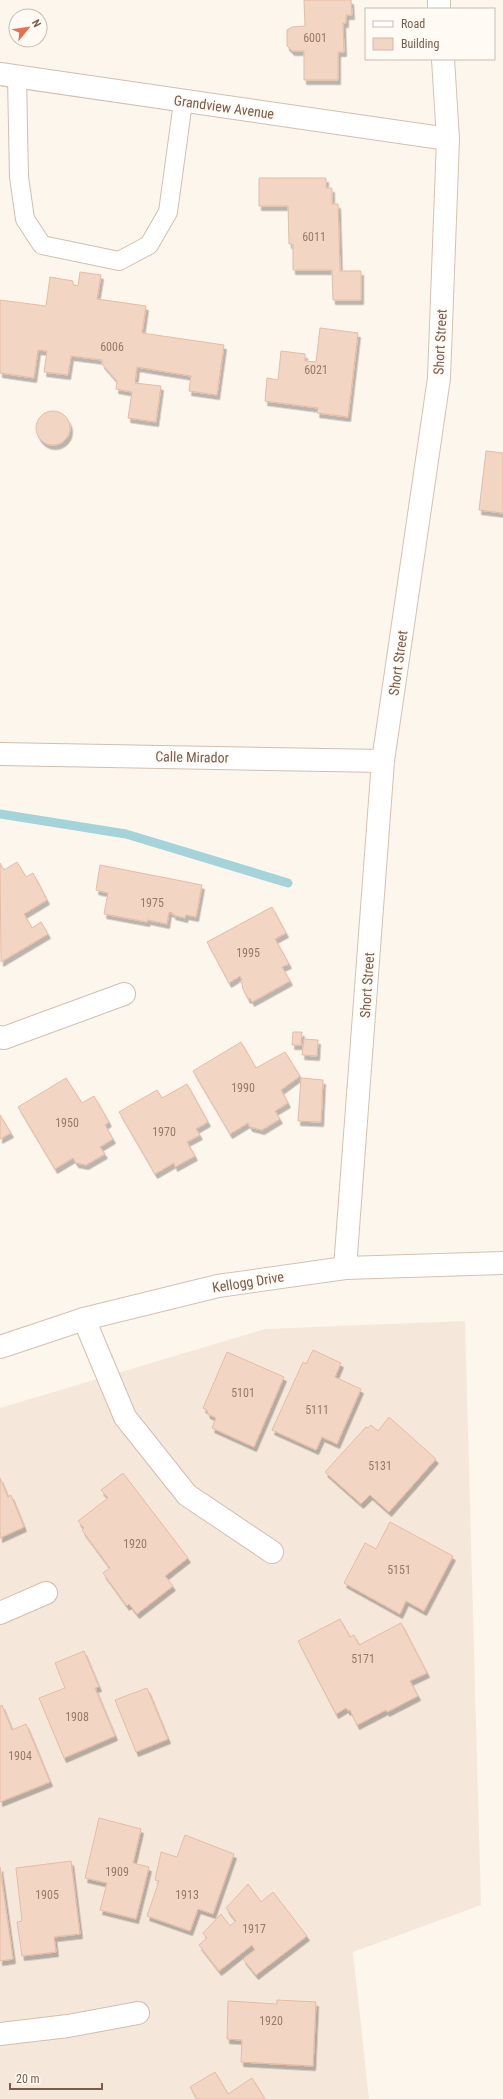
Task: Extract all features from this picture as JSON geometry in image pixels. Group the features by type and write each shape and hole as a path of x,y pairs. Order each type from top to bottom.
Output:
{"street":[{"name":"Short Street","path":"345,1268 383,761 439,378 448,139 443,60"},
{"name":"Grandview Avenue","path":"9,76 448,139"},
{"name":"Calle Mirador","path":"0,754 383,761"},
{"path":"0,1037 4,1038 124,994"},
{"name":"Kellogg Drive","path":"0,1348 84,1319 218,1286 345,1268 503,1263"},
{"path":"84,1319 125,1417 187,1495 272,1552"},
{"path":"0,1613 46,1593"},
{"path":"0,2034 68,2026 138,2013"}],"lane":[{"path":"9,76 19,177 25,219 42,244 119,261 149,244 168,212 183,102"}],"shaded area":[{"path":"465,1321 481,1905 353,1952 369,2099 0,2099 0,1408 265,1329"}],"building":[{"path":"304,0 351,0 352,15 346,15 346,23 343,23 344,52 338,52 338,80 304,80 304,51 292,51 287,46 287,30 292,27 305,26"},
{"path":"259,178 326,178 326,188 332,188 332,204 338,204 340,271 361,271 361,300 333,300 332,270 293,270 293,244 289,244 288,206 259,206"},
{"path":"80,272 101,275 97,299 146,306 142,333 224,345 217,395 189,391 191,376 137,367 135,383 161,386 156,422 128,418 132,392 116,389 117,381 102,364 102,360 71,356 68,375 44,372 47,351 38,350 34,378 0,373 0,300 46,306 50,277 73,281 73,285 78,286"},
{"path":"320,328 358,333 348,417 317,413 318,408 265,401 267,378 278,380 281,351 305,354 305,361 316,362"},
{"path":"53,411 59,412 65,416 69,422 69,434 65,440 59,444 53,445 47,444 41,440 37,434 36,428 37,422 41,416 47,412"},
{"path":"486,451 503,453 503,513 479,510"},
{"path":"17,862 26,877 33,873 47,900 24,914 32,928 41,922 48,934 1,962 0,863 4,870"},
{"path":"100,865 202,885 196,917 186,915 185,918 173,915 173,913 169,912 167,924 104,914 108,893 96,890"},
{"path":"272,907 286,933 275,939 289,964 282,967 290,981 252,1002 250,998 248,999 242,987 243,986 240,981 242,980 240,976 229,983 207,942"},
{"path":"293,1032 302,1032 301,1045 292,1045"},
{"path":"304,1039 318,1040 317,1056 302,1055"},
{"path":"241,1042 256,1068 285,1052 300,1076 281,1090 288,1103 275,1111 280,1119 262,1130 250,1127 248,1123 230,1134 193,1071"},
{"path":"66,1078 82,1103 94,1096 109,1122 105,1125 113,1139 100,1147 105,1154 86,1165 76,1163 73,1158 55,1169 18,1107"},
{"path":"301,1078 323,1080 321,1122 298,1121"},
{"path":"187,1084 208,1122 196,1129 200,1135 187,1142 195,1156 175,1167 174,1163 155,1174 119,1112 157,1090 162,1098"},
{"path":"0,1115 11,1133 0,1139"},
{"path":"313,1350 341,1363 335,1377 361,1389 337,1444 322,1437 316,1450 272,1430 303,1362 306,1364"},
{"path":"227,1352 284,1377 254,1447 212,1428 216,1418 208,1414 207,1410 203,1408"},
{"path":"389,1417 436,1459 389,1512 370,1495 361,1504 325,1472 366,1427 368,1428 371,1425 378,1431"},
{"path":"123,1473 188,1558 165,1576 173,1586 137,1614 129,1604 127,1606 103,1573 110,1568 82,1530 84,1528 78,1521 108,1498 101,1490"},
{"path":"0,1478 8,1497 11,1495 24,1527 0,1538"},
{"path":"390,1522 453,1556 424,1611 406,1601 400,1614 344,1583 365,1543 376,1549"},
{"path":"340,1619 350,1637 354,1635 359,1645 401,1623 427,1673 410,1681 418,1696 357,1725 350,1710 348,1711 346,1708 336,1714 298,1641"},
{"path":"84,1651 99,1687 95,1688 115,1736 64,1758 39,1698 65,1688 55,1663"},
{"path":"147,1688 168,1739 136,1752 115,1700"},
{"path":"2,1705 12,1730 26,1724 50,1782 0,1802 0,1706"},
{"path":"99,1818 141,1829 133,1863 149,1867 136,1919 100,1910 107,1883 85,1878"},
{"path":"185,1835 234,1854 213,1914 198,1909 190,1931 147,1916 159,1881 155,1880 161,1852 177,1857"},
{"path":"71,1861 80,1934 54,1937 56,1952 22,1956 17,1922 22,1921 16,1868"},
{"path":"0,1867 13,1959 0,1961"},
{"path":"248,1884 261,1902 273,1892 307,1936 256,1975 243,1959 255,1950 252,1945 219,1971 199,1945 207,1938 203,1933 221,1914 230,1926 236,1921 226,1908"},
{"path":"277,2000 316,2002 313,2066 241,2062 242,2040 227,2039 228,2001 277,2004"},
{"path":"215,2072 228,2094 252,2078 265,2099 197,2099 190,2087"}],"waterway":[{"path":"0,814 126,834 288,883"}]}
